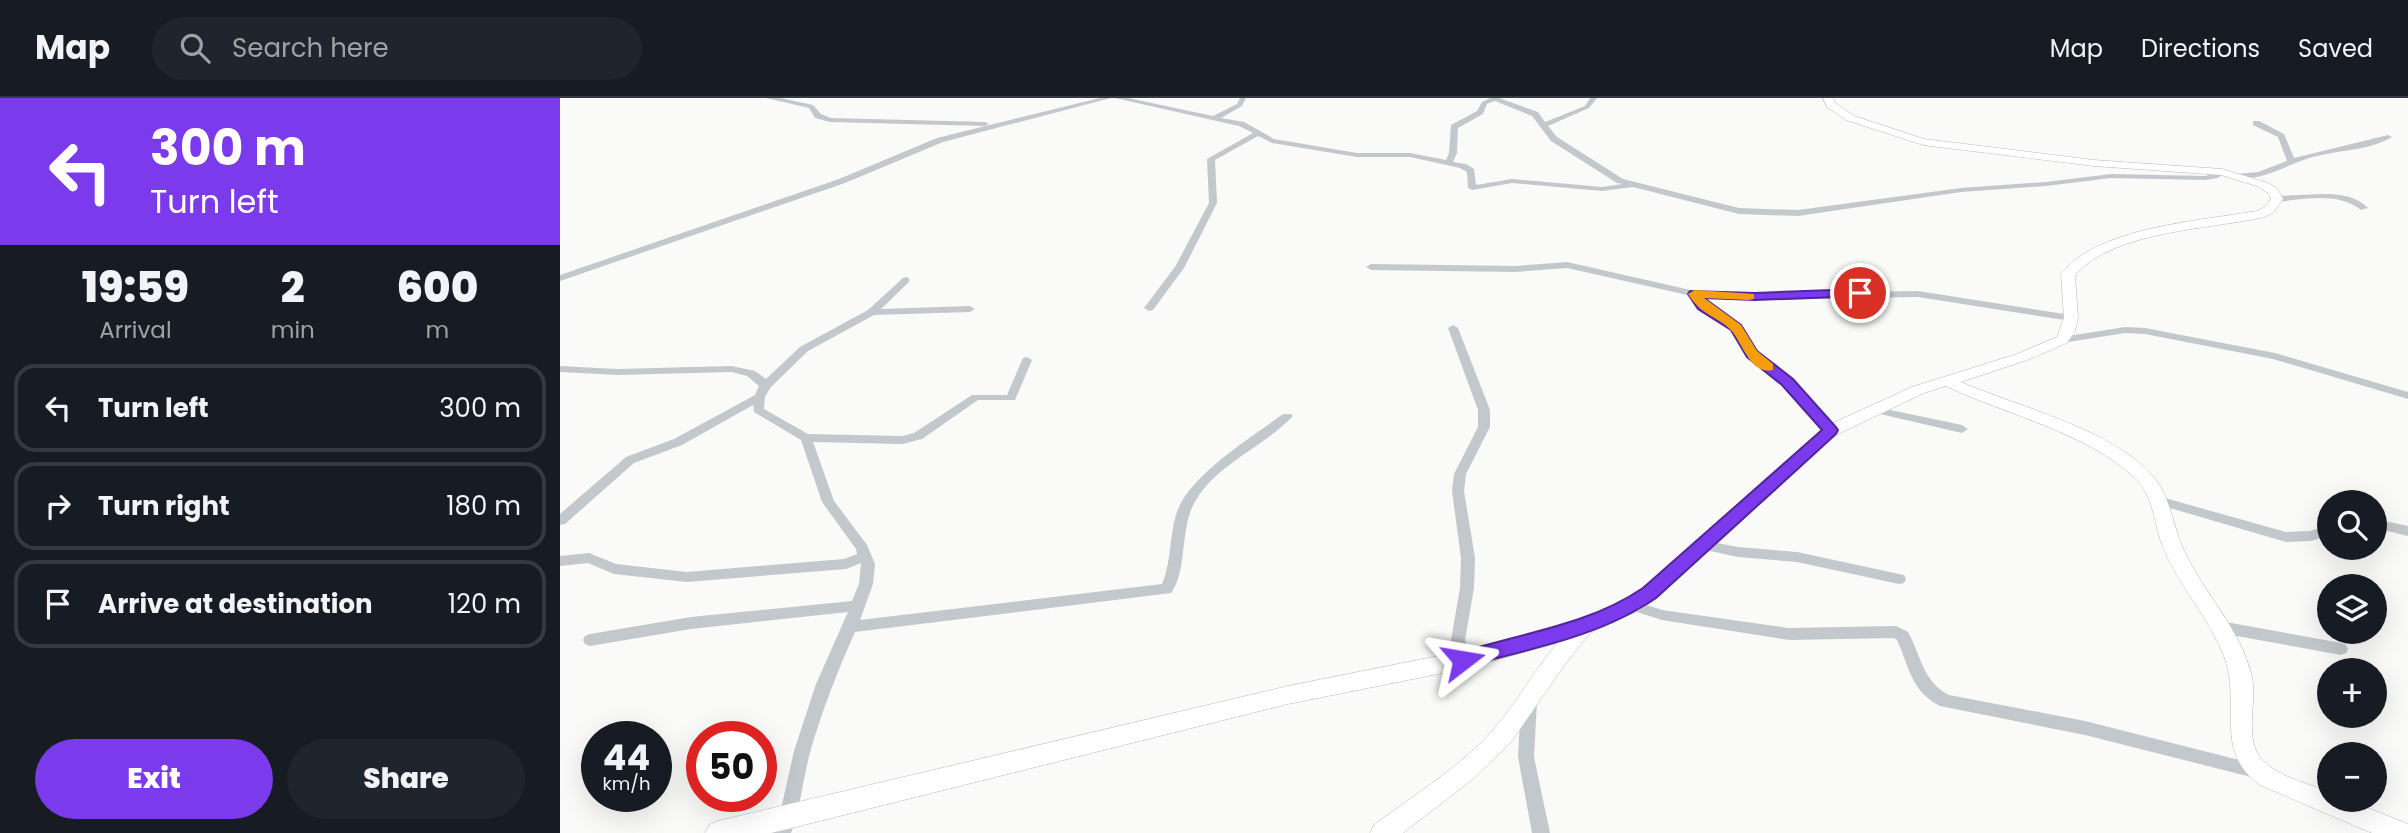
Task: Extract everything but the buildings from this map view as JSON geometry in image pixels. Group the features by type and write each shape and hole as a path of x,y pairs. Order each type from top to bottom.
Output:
{"main road":[{"path":"719,833 785,826 1288,695 1463,660 1584,627 1632,605 1650,593 1830,430 1871,409 1918,390 2022,357 2062,340 2068,331 2071,318 2068,274 2086,256 2126,239 2260,214 2269,210 2277,199 2273,191 2231,174 2094,163 1923,142 1850,118 1831,105 1828,98"},
{"path":"1947,381 2106,450 2143,476 2158,500 2173,545 2232,651 2241,680 2245,759 2255,771 2400,833"},
{"path":"1384,833 1490,749 1529,702 1562,649 1584,627"}],"street":[{"path":"769,98 811,106 818,116 830,120 995,125"},
{"path":"811,106 821,98"},
{"path":"562,277 842,181 920,147 1090,100 1108,98"},
{"path":"1118,98 1249,127 1256,134 1272,141 1336,153 1410,155 1468,167 1474,177 1471,186 1478,188 1512,181 1601,189 1633,186"},
{"path":"1214,118 1233,109 1243,98"},
{"path":"1449,163 1453,153 1454,127 1480,112 1484,103 1494,98 1535,114 1546,124 1551,136 1577,157 1633,186 1740,211 1786,214 1961,190 2111,176 2249,176 2311,155 2354,148 2388,137"},
{"path":"1546,124 1587,107 1594,98"},
{"path":"2256,123 2281,136 2292,162"},
{"path":"1149,308 1179,268 1213,203 1211,159 1256,134"},
{"path":"2277,199 2342,198 2355,200 2364,208"},
{"path":"1371,267 1516,269 1567,265 1695,294 1755,297 1918,294 2071,318"},
{"path":"560,521 630,460 678,442 762,392 804,349 872,312 905,280"},
{"path":"1695,294 1703,306 1736,327 1752,354 1787,382 1830,430"},
{"path":"872,312 970,309"},
{"path":"1453,328 1483,410 1484,427 1460,474 1458,491 1468,558 1467,588 1458,640 1463,660"},
{"path":"2062,340 2115,331 2145,331 2275,356 2408,396"},
{"path":"560,369 617,372 732,369 751,373 759,378 762,392 758,405 762,413 806,438 902,440 918,436 976,397 1011,398 1027,360"},
{"path":"1871,409 1962,429"},
{"path":"850,627 1166,589 1170,584 1183,518 1190,499 1208,479 1287,416"},
{"path":"785,826 802,751 824,684 866,584 868,564 853,535 828,502 806,438"},
{"path":"2158,500 2286,537 2317,534"},
{"path":"2387,527 2408,531"},
{"path":"1702,545 1738,552 1797,557 1899,579"},
{"path":"560,561 589,558 614,569 687,577 846,564 865,556"},
{"path":"1632,605 1662,615 1789,634 1896,632 1903,636 1923,684 1931,695 1946,701 2085,728 2255,771"},
{"path":"590,640 691,623 858,606"},
{"path":"2220,627 2341,649"},
{"path":"1529,702 1526,757 1541,833"}],"slow traffic":[{"path":"1749,296 1695,294 1703,306 1736,327 1752,354 1768,367"}],"route":[{"path":"1463,660 1584,627 1632,605 1650,593 1830,430 1787,382 1752,354 1736,327 1703,306 1695,294 1755,297 1860,293"}]}
